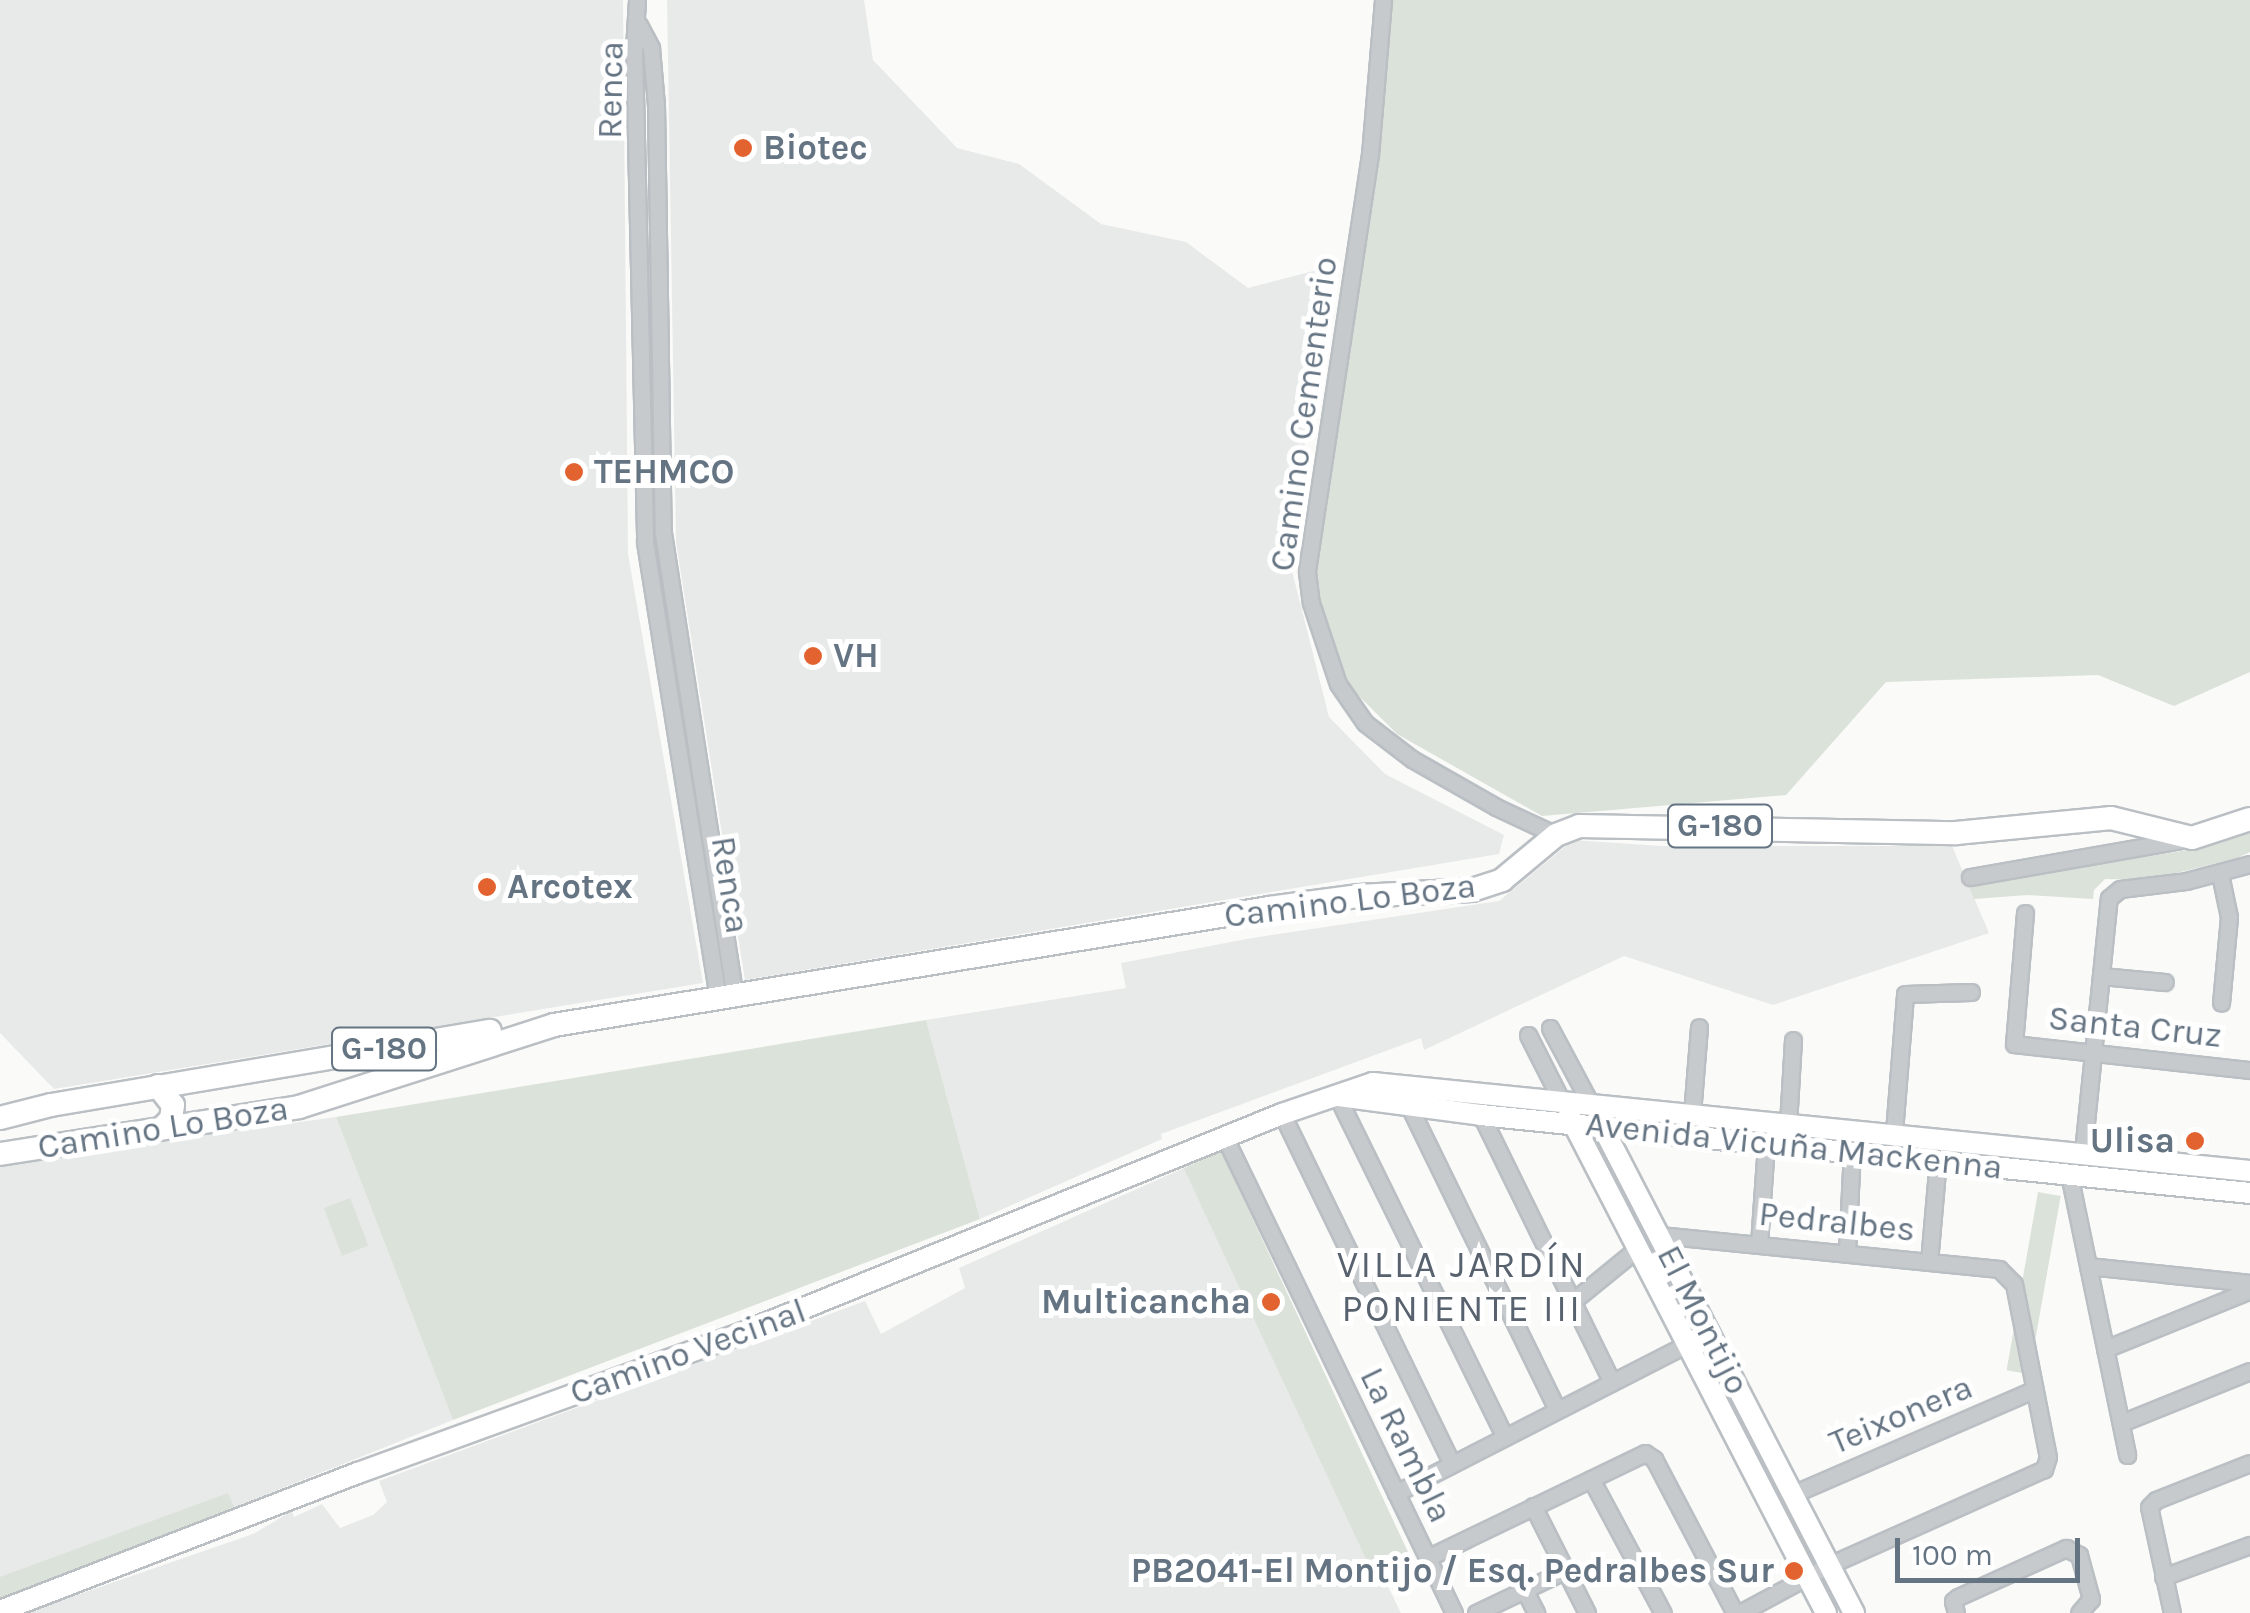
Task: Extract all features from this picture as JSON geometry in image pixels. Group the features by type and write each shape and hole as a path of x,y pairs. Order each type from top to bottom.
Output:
{"main road":[{"name":"Camino Lo Boza","path":"0,1118 51,1104 491,1030 554,1025 1298,903 1472,890 1509,876 1556,835 1590,824 1956,833 2111,818 2192,838"},
{"path":"2192,838 2250,819"},
{"name":"Camino Lo Boza","path":"0,1154 323,1102 554,1025"},
{"path":"158,1086 173,1106 171,1118 162,1128"}],"street":[{"path":"637,0 638,25"},
{"name":"Camino Cementerio","path":"1383,0 1370,154 1307,572 1311,603 1338,684 1365,723 1412,759 1496,808 1556,835"},
{"name":"Renca","path":"638,25 634,49 638,105 642,498 662,656 698,874 726,997"},
{"name":"Renca","path":"638,25 651,48 656,106 663,534 716,870 726,997"},
{"path":"638,105 656,106"},
{"path":"662,656 680,653"},
{"path":"1970,877 2192,838"},
{"path":"2082,1152 2112,894 2220,874 2250,864"},
{"path":"698,874 716,870"},
{"path":"2220,874 2229,924 2221,1003"},
{"name":"Santa Cruz","path":"2025,913 2014,1044 2250,1070"},
{"path":"2101,976 2165,982"},
{"path":"1893,1155 1905,994 1971,992"},
{"path":"1692,1114 1699,1027"},
{"name":"El Montijo","path":"1550,1028 1854,1613"},
{"name":"El Montijo","path":"1528,1035 1826,1613"},
{"path":"1788,1124 1793,1040"},
{"name":"Avenida Vicuña Mackenna","path":"1373,1082 2082,1152 2250,1193"},
{"name":"Camino Vecinal","path":"0,1611 358,1473 745,1332 1226,1140 1282,1114 1373,1082"},
{"path":"1338,1096 1505,1437"},
{"name":"Avenida Vicuña Mackenna","path":"1338,1096 1604,1128 2070,1174 2250,1172"},
{"path":"1409,1106 1558,1410"},
{"path":"1282,1114 1452,1464"},
{"path":"1481,1114 1612,1382"},
{"name":"La Rambla","path":"1226,1140 1454,1613"},
{"path":"1760,1244 1766,1143"},
{"path":"2017,1168 2018,1145"},
{"path":"1847,1252 1852,1152"},
{"path":"1929,1262 1938,1160"},
{"path":"2070,1174 2127,1455"},
{"name":"Pedralbes","path":"1659,1235 1847,1252 2008,1274 2033,1390"},
{"path":"1572,1302 1638,1248"},
{"path":"2088,1266 2250,1287"},
{"path":"2105,1349 2250,1287"},
{"path":"1396,1492 1709,1332"},
{"path":"2121,1423 2250,1371"},
{"path":"1427,1558 1648,1454 1738,1613 1829,1564 2046,1465 2033,1390"},
{"name":"Teixonera","path":"1793,1494 2033,1390"},
{"path":"2172,1613 2149,1507 2156,1500 2250,1463"},
{"path":"1590,1478 1663,1613"},
{"path":"1533,1506 1587,1613"},
{"path":"2163,1578 2250,1545"},
{"path":"1955,1607 2066,1548 2080,1555 2084,1610"},
{"path":"1476,1613 1564,1570"},
{"path":"1525,1592 1536,1613"}],"shaded area":[{"path":"0,0 623,0 628,554 703,983 54,1089 0,1033"},
{"path":"667,0 864,0 873,60 957,148 1019,164 1101,224 1186,242 1248,288 1329,267 1289,559 1329,717 1385,774 1504,835 1499,854 745,980 676,542"},
{"path":"1388,0 2250,0 2250,672 2174,706 2098,675 1886,682 1786,795 1542,816 1397,734 1351,688 1335,661 1312,595 1312,554"},
{"path":"2250,829 2250,852 2237,858 2148,880 2105,879 2094,890 2093,899 2027,895 1974,899 1968,884 2189,850"},
{"path":"1573,840 1661,846 1952,846 1989,933 1773,1005 1624,956 1424,1050 1421,1038 1161,1134 1162,1139 980,1219 926,1020 1126,988 1121,963 1252,938 1499,901"},
{"path":"926,1020 980,1219 453,1420 336,1117"},
{"path":"336,1117 453,1420 0,1601 0,1163"},
{"path":"1221,1151 1413,1563 1376,1581 1184,1168"},
{"path":"1184,1168 1401,1613 25,1613 253,1534 292,1511 294,1517 322,1504 340,1528 373,1515 387,1502 379,1481 865,1301 881,1334 965,1288 959,1268"},
{"path":"2038,1192 2061,1196 2029,1374 2007,1370"},
{"path":"350,1198 368,1246 342,1256 324,1208"},
{"path":"228,1493 234,1507 0,1601 0,1577"}],"place":[{"name":"Biotec","path":"743,148"},
{"name":"TEHMCO","path":"574,472"},
{"name":"VH","path":"813,656"},
{"name":"Arcotex","path":"487,887"},
{"name":"Ulisa","path":"2195,1141"},
{"name":"Multicancha","path":"1271,1302"},
{"name":"PB2041-El Montijo / Esq. Pedralbes Sur","path":"1794,1571"}],"district":[{"name":"VILLA JARDÍN PONIENTE III","path":"1462,1287"}]}
